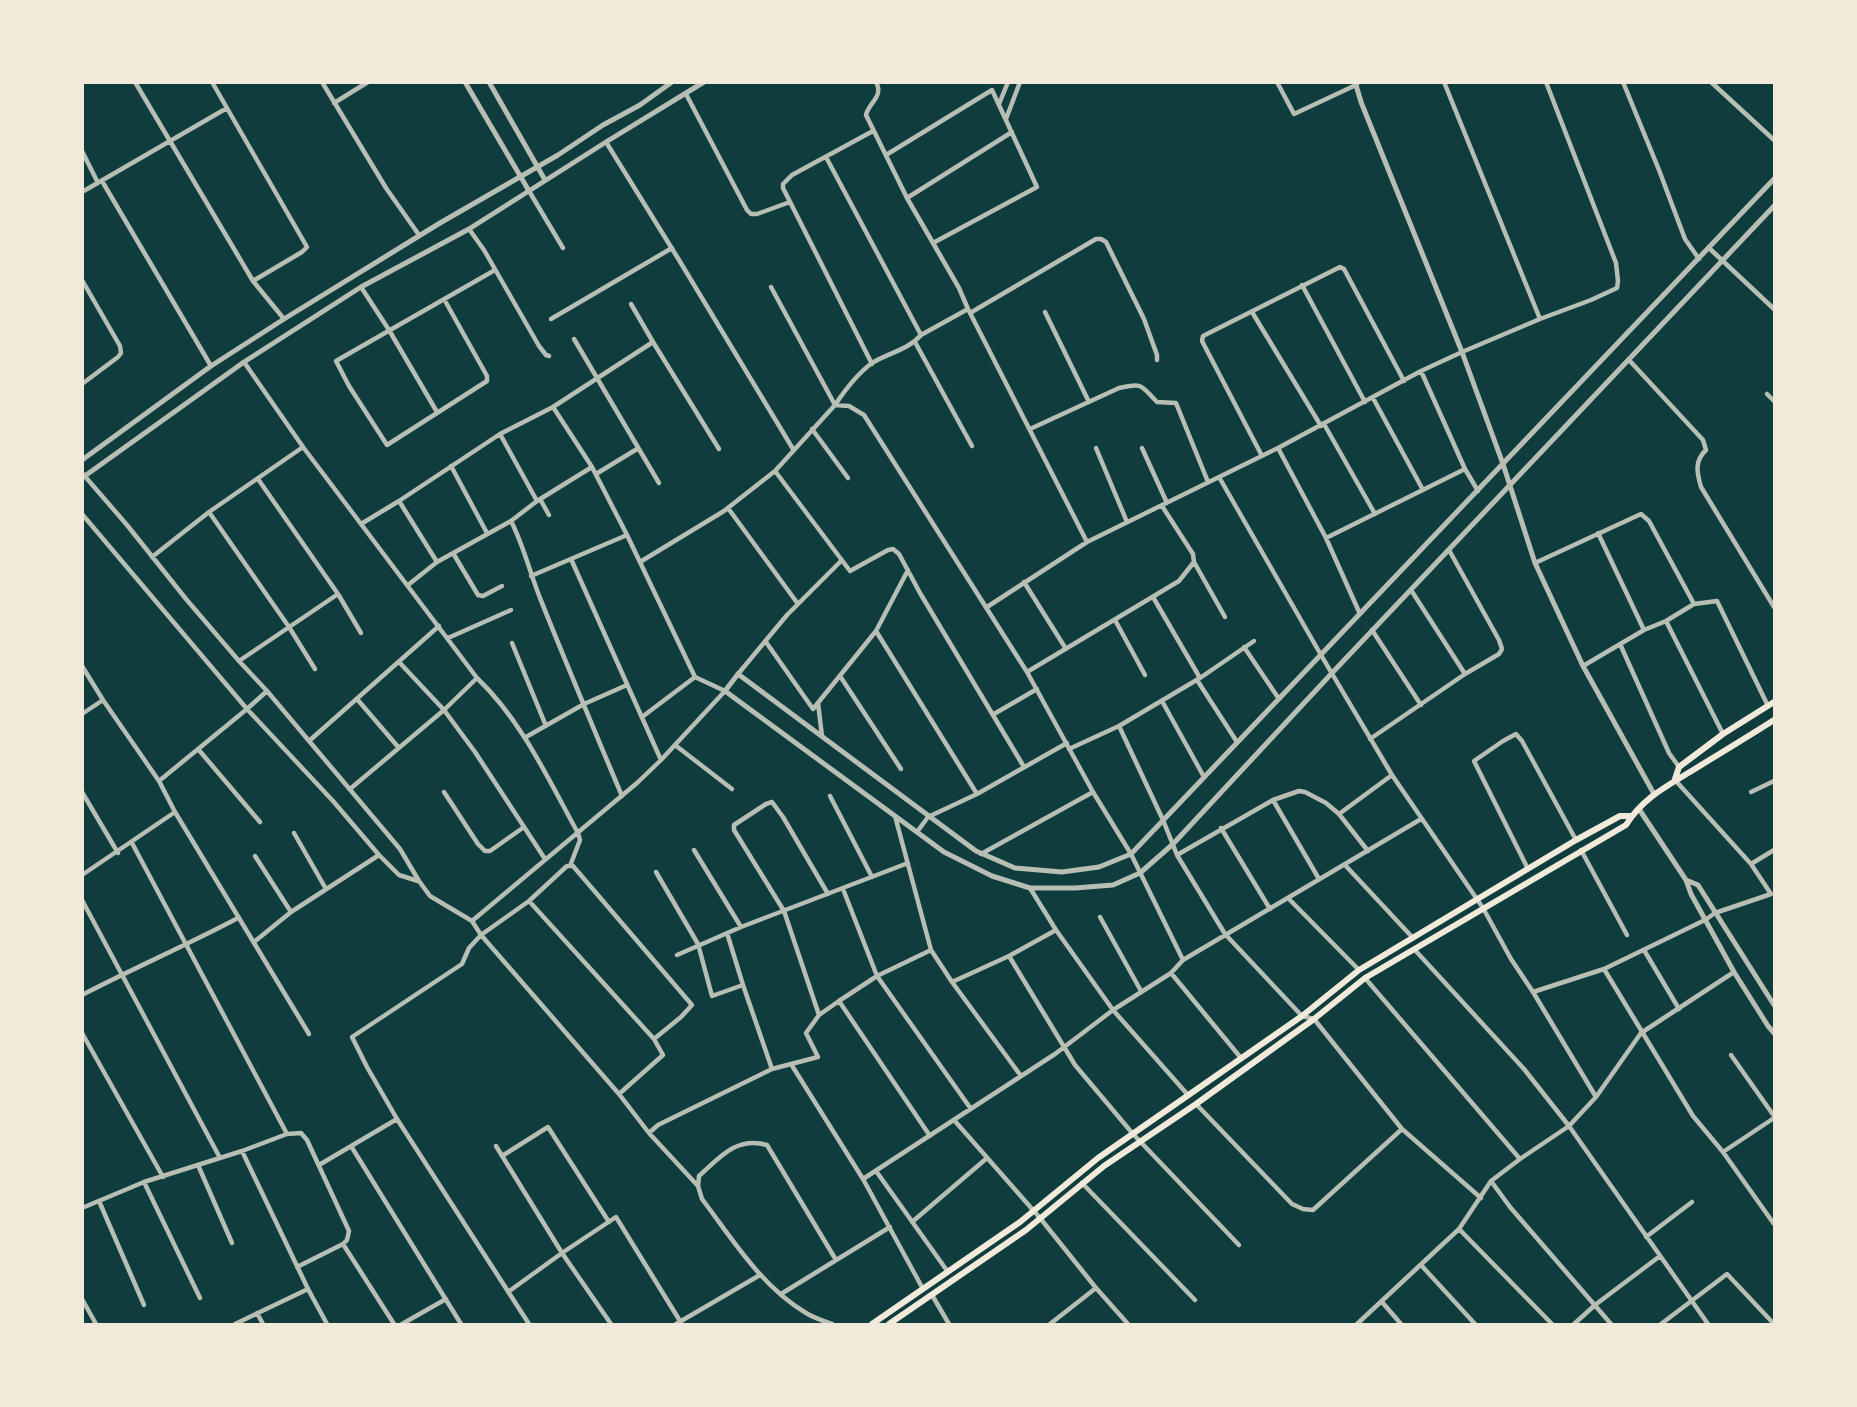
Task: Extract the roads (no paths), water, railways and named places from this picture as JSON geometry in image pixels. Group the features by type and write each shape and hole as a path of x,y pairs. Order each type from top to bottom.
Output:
{"main road":[{"path":"1675,779 1679,767 1723,734 1771,704"},
{"path":"889,1324 1040,1218 1104,1166 1196,1104 1314,1019 1365,978 1626,825 1631,816 1654,794 1675,779 1774,721"},
{"path":"872,1324 1033,1211 1098,1158 1302,1016 1359,970 1576,840 1620,816 1631,816"}],"street":[{"path":"135,82 253,280 284,319"},
{"path":"212,82 307,247 253,280"},
{"path":"322,82 386,188 419,236"},
{"path":"334,102 368,82"},
{"path":"465,82 563,248"},
{"path":"489,82 545,180"},
{"path":"82,460 211,366 284,319 419,236 558,155 603,125 640,105 672,82"},
{"path":"698,1186 649,1133 619,1094 481,935 472,921 430,896 418,881 400,849 83,476 244,362 361,287 469,229 704,82"},
{"path":"876,82 879,87 878,98 867,109 866,115 873,131 907,198 959,288 1087,542"},
{"path":"999,104 1008,82"},
{"path":"1006,119 1020,82"},
{"path":"1277,82 1294,114 1357,84 1360,102 1462,352 1503,464 1535,563 1583,666 1654,794"},
{"path":"1444,82 1540,319"},
{"path":"987,607 1087,542 1278,448 1421,371 1617,288 1616,263 1546,82"},
{"path":"1623,82 1685,239 1699,259"},
{"path":"1712,82 1774,140"},
{"path":"886,155 992,90 1037,186 933,243"},
{"path":"686,94 747,210 751,214 757,214 790,202"},
{"path":"82,192 227,108"},
{"path":"872,364 783,184 792,175 873,131"},
{"path":"907,198 1012,132"},
{"path":"606,142 793,449"},
{"path":"82,151 211,366"},
{"path":"826,157 921,335"},
{"path":"738,674 981,854 1015,868 1062,872 1099,867 1131,854 1774,179"},
{"path":"553,407 596,474 695,677 725,691 944,852 992,876 1030,888 1113,885 1140,873 1173,844 1372,630 1774,206"},
{"path":"469,229 539,346 549,356"},
{"path":"640,562 728,508 775,471 835,405 848,386 872,364 1096,240 1101,239 1106,243 1144,319 1157,360"},
{"path":"551,319 672,248"},
{"path":"1709,248 1774,309"},
{"path":"1262,456 1201,338 1338,267 1344,269 1404,381"},
{"path":"444,299 487,376 487,381 387,446 336,361 389,330 495,270"},
{"path":"82,280 120,346 121,353 82,384"},
{"path":"1302,285 1365,402"},
{"path":"361,287 437,412"},
{"path":"771,287 835,405"},
{"path":"631,304 719,449"},
{"path":"1045,312 1089,402"},
{"path":"1252,312 1375,514"},
{"path":"574,339 659,483"},
{"path":"361,524 500,434 553,407 653,342"},
{"path":"915,342 972,446"},
{"path":"1629,360 1703,440 1706,450 1700,455 1697,466 1701,487 1774,607"},
{"path":"244,362 303,447 477,678 492,693 525,737 578,833 580,840 570,866"},
{"path":"1421,371 1465,469 1478,491"},
{"path":"1030,429 1119,388 1134,384 1141,386 1157,402 1176,403 1208,482"},
{"path":"1767,394 1774,401"},
{"path":"1373,398 1423,490"},
{"path":"835,405 849,406 864,415 987,607 1027,672 1093,792 1131,854 1183,960"},
{"path":"812,429 848,478"},
{"path":"500,434 549,515"},
{"path":"152,557 209,512 303,447"},
{"path":"1096,448 1127,522"},
{"path":"1142,448 1165,505 1225,617"},
{"path":"1278,448 1326,538 1360,614"},
{"path":"596,474 637,449"},
{"path":"451,466 487,533"},
{"path":"408,585 437,562 511,521 538,500 592,467"},
{"path":"1326,538 1465,469"},
{"path":"775,471 848,569 853,571 888,550 893,549 899,554 1024,767"},
{"path":"1219,477 1370,739 1421,819 1483,908 1511,959 1596,1097"},
{"path":"258,479 338,594 361,633"},
{"path":"399,501 437,562"},
{"path":"728,508 798,604"},
{"path":"209,512 289,627 315,669"},
{"path":"82,514 247,709 333,801 379,855 399,875 418,881"},
{"path":"1535,563 1641,514 1649,521 1694,604"},
{"path":"511,521 520,540 531,576 622,796"},
{"path":"1598,533 1644,630"},
{"path":"531,576 627,535"},
{"path":"1370,739 1465,674 1499,654 1502,649 1449,550"},
{"path":"453,553 478,595 483,596 502,586"},
{"path":"571,559 661,760"},
{"path":"472,921 622,796 661,760 725,691 798,604 841,561"},
{"path":"1027,672 1179,581 1194,562"},
{"path":"766,642 813,709 876,631 908,570"},
{"path":"1024,582 1066,649"},
{"path":"1411,590 1465,674"},
{"path":"238,661 338,594"},
{"path":"1153,597 1198,679 1238,742"},
{"path":"1583,666 1694,604 1716,601 1771,704"},
{"path":"448,638 512,610"},
{"path":"1116,620 1144,675"},
{"path":"1666,621 1723,734"},
{"path":"309,741 439,626"},
{"path":"1372,630 1421,705"},
{"path":"876,631 976,794"},
{"path":"917,832 928,816 1068,746 1119,726 1198,679 1254,641"},
{"path":"512,643 546,726"},
{"path":"1620,644 1669,753 1679,767"},
{"path":"1245,647 1279,699"},
{"path":"399,662 444,710 475,752 545,859"},
{"path":"82,666 159,781 175,812 309,1034"},
{"path":"840,676 901,769"},
{"path":"642,717 695,677"},
{"path":"350,789 444,710 477,678"},
{"path":"525,737 584,704 627,685"},
{"path":"994,714 1037,690"},
{"path":"159,781 267,691"},
{"path":"357,699 399,748"},
{"path":"82,714 103,700"},
{"path":"1162,700 1204,777"},
{"path":"818,704 822,737"},
{"path":"1119,726 1178,855 1225,934 1302,1016 1314,1019 1402,1129 1481,1198"},
{"path":"1528,869 1474,761 1503,741 1516,735 1522,741 1576,840"},
{"path":"675,745 732,789"},
{"path":"198,749 260,822"},
{"path":"1339,814 1392,775"},
{"path":"1533,992 1604,969 1716,913 1773,893 1675,779"},
{"path":"1751,792 1774,781"},
{"path":"1178,855 1221,828 1273,800 1299,791 1326,803 1339,814 1368,851"},
{"path":"82,792 118,853"},
{"path":"444,792 485,851 490,851 524,827"},
{"path":"981,854 1093,792"},
{"path":"830,796 872,877"},
{"path":"1273,800 1318,879"},
{"path":"819,1015 783,911 734,830 734,825 772,802 828,894"},
{"path":"1639,809 1686,880 1691,894 1734,972 1774,1034"},
{"path":"82,875 118,853 175,812"},
{"path":"895,816 931,950 1021,1076"},
{"path":"863,1179 1064,1047 1113,1010 1171,973 1183,960 1421,819"},
{"path":"1221,828 1270,909"},
{"path":"294,833 327,889"},
{"path":"132,843 287,1134"},
{"path":"694,850 741,927"},
{"path":"1581,850 1627,935"},
{"path":"1750,864 1774,850"},
{"path":"254,942 291,912 379,855"},
{"path":"255,856 291,912"},
{"path":"677,955 698,944 908,863"},
{"path":"1345,865 1413,938"},
{"path":"529,1324 397,1119 352,1037 462,964 469,948 481,935 530,901 567,866 573,866 692,1005 654,1039"},
{"path":"656,872 698,944 711,996 743,985"},
{"path":"1686,880 1698,885 1774,1005"},
{"path":"1030,888 1056,930 1113,1010 1188,1095"},
{"path":"843,889 876,976 971,1109"},
{"path":"1288,898 1359,970"},
{"path":"82,900 220,1158"},
{"path":"530,901 654,1039 663,1055 619,1094"},
{"path":"1101,917 1141,991"},
{"path":"82,995 238,918"},
{"path":"952,982 1009,956 1056,930"},
{"path":"727,933 772,1069"},
{"path":"1414,949 1524,1069 1569,1126 1708,1324"},
{"path":"649,1133 658,1125 772,1069 818,1057 806,1033 819,1015 876,976 931,950"},
{"path":"1644,950 1679,1009"},
{"path":"1009,956 1075,1065 1140,1142 1239,1245"},
{"path":"1604,969 1693,1116 1723,1152 1774,1224"},
{"path":"1357,1324 1459,1229 1491,1181 1569,1126 1596,1097 1641,1033 1734,972"},
{"path":"1171,973 1241,1058"},
{"path":"1365,978 1520,1159"},
{"path":"839,1001 930,1136"},
{"path":"82,1033 163,1177"},
{"path":"1723,1152 1774,1117 1731,1054"},
{"path":"791,1064 863,1179 922,1289"},
{"path":"1196,1104 1292,1204 1303,1209 1312,1210 1402,1129"},
{"path":"319,1165 397,1119"},
{"path":"954,1120 1040,1218 1128,1324"},
{"path":"502,1156 548,1127 609,1222"},
{"path":"82,1208 144,1182 287,1134 301,1133 307,1140 349,1231 343,1245 297,1267"},
{"path":"832,1324 807,1313 760,1275 702,1200 698,1186 699,1176 729,1149 755,1142 767,1145 836,1260"},
{"path":"351,1146 461,1324"},
{"path":"496,1146 562,1253 611,1324"},
{"path":"242,1151 327,1324"},
{"path":"912,1222 987,1158"},
{"path":"198,1165 232,1243"},
{"path":"876,1171 948,1272"},
{"path":"1491,1181 1510,1207 1611,1324"},
{"path":"144,1182 200,1298"},
{"path":"1082,1184 1195,1300"},
{"path":"99,1201 144,1305"},
{"path":"1646,1237 1692,1202"},
{"path":"508,1292 616,1217 678,1323 760,1275"},
{"path":"781,1294 890,1227"},
{"path":"1459,1229 1552,1324"},
{"path":"343,1245 394,1324"},
{"path":"1575,1324 1595,1305 1660,1256"},
{"path":"1421,1265 1475,1324"},
{"path":"1661,1324 1727,1274 1774,1324"},
{"path":"235,1324 308,1288"},
{"path":"1050,1324 1096,1288"},
{"path":"932,1294 949,1324"},
{"path":"82,1299 96,1324"},
{"path":"402,1324 446,1299"},
{"path":"1382,1302 1401,1324"},
{"path":"257,1313 263,1324"}]}
